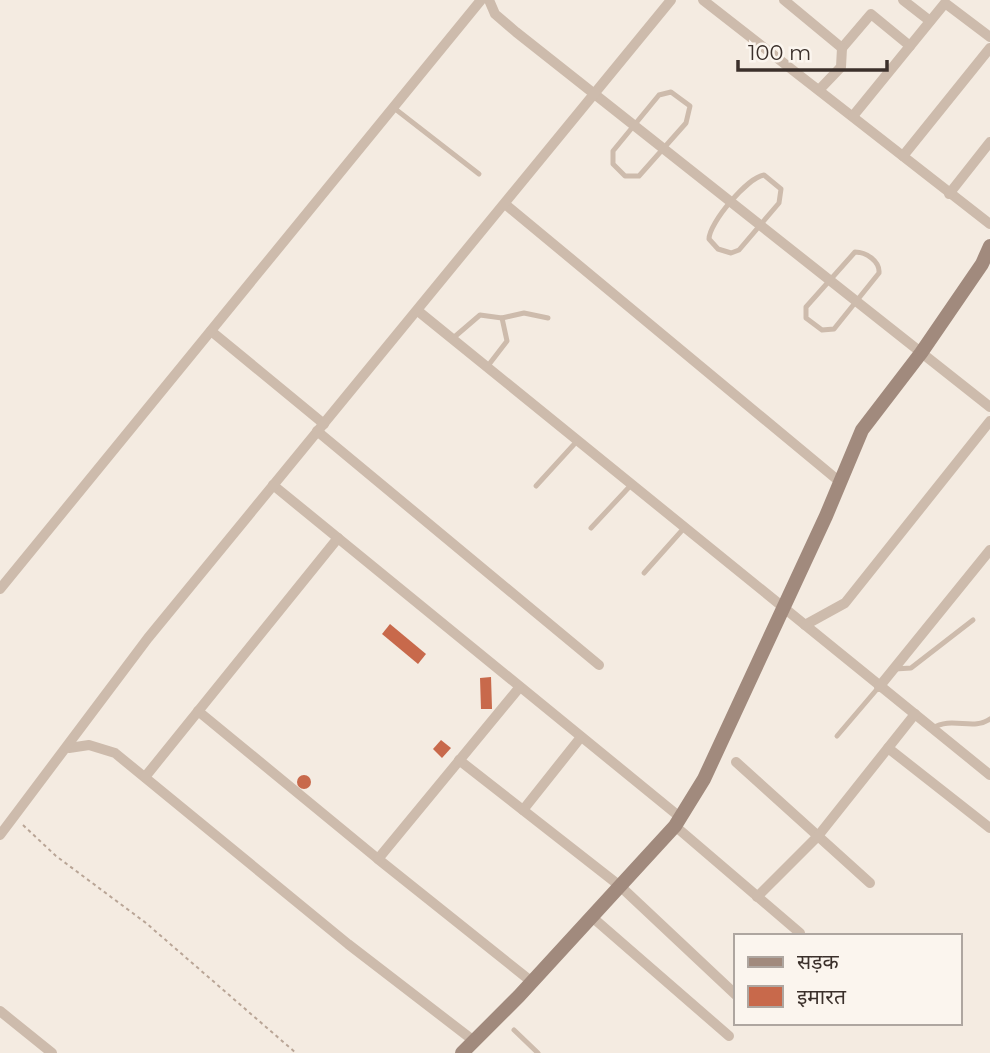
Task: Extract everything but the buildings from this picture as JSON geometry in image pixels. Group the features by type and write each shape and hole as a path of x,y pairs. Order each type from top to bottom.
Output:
{"main road":[{"path":"462,1053 532,982 678,822 704,779 784,608 862,430 921,353 986,260 990,246"}],"street":[{"path":"0,589 481,0"},
{"path":"489,0 495,14 730,204 990,407"},
{"path":"0,835 69,748 148,638 671,0"},
{"path":"703,0 990,224"},
{"path":"784,0 842,48"},
{"path":"902,0 930,21"},
{"path":"853,116 946,3 990,37"},
{"path":"819,90 841,67 842,48 871,14 910,46"},
{"path":"903,156 990,48"},
{"path":"949,194 990,142"},
{"path":"505,204 840,482"},
{"path":"418,311 990,775"},
{"path":"211,331 599,665"},
{"path":"804,625 845,603 990,421"},
{"path":"273,485 581,737 800,933"},
{"path":"145,777 338,538"},
{"path":"879,687 990,550"},
{"path":"378,859 519,688"},
{"path":"198,711 532,982"},
{"path":"757,897 818,836 915,714"},
{"path":"523,810 581,737"},
{"path":"69,748 89,745 115,753 348,944 474,1041"},
{"path":"888,748 990,828"},
{"path":"459,760 620,886 734,993"},
{"path":"736,762 870,883"},
{"path":"592,917 729,1036"},
{"path":"0,1011 52,1053"}],"lane":[{"path":"671,92 686,100 691,110 690,115 663,149 639,176 630,178 613,164 613,151 633,124 659,95 671,92"},
{"path":"394,108 479,174"},
{"path":"758,176 764,176 778,184 781,189 779,203 759,226 735,253 718,249 709,240 709,232 730,204 758,176"},
{"path":"855,252 865,254 877,263 879,272 857,302 830,331 813,326 806,318 805,311 829,280 855,252"},
{"path":"452,339 480,316 502,317 524,313 548,318"},
{"path":"488,367 507,341 502,317"},
{"path":"536,486 578,440"},
{"path":"591,528 632,484"},
{"path":"644,573 685,527"},
{"path":"895,668 911,668 973,620"},
{"path":"837,736 879,687"},
{"path":"933,728 945,721 981,723 990,719"},
{"path":"514,1030 538,1053"}],"path":[{"path":"15,817 56,856 146,923 296,1053"}]}
